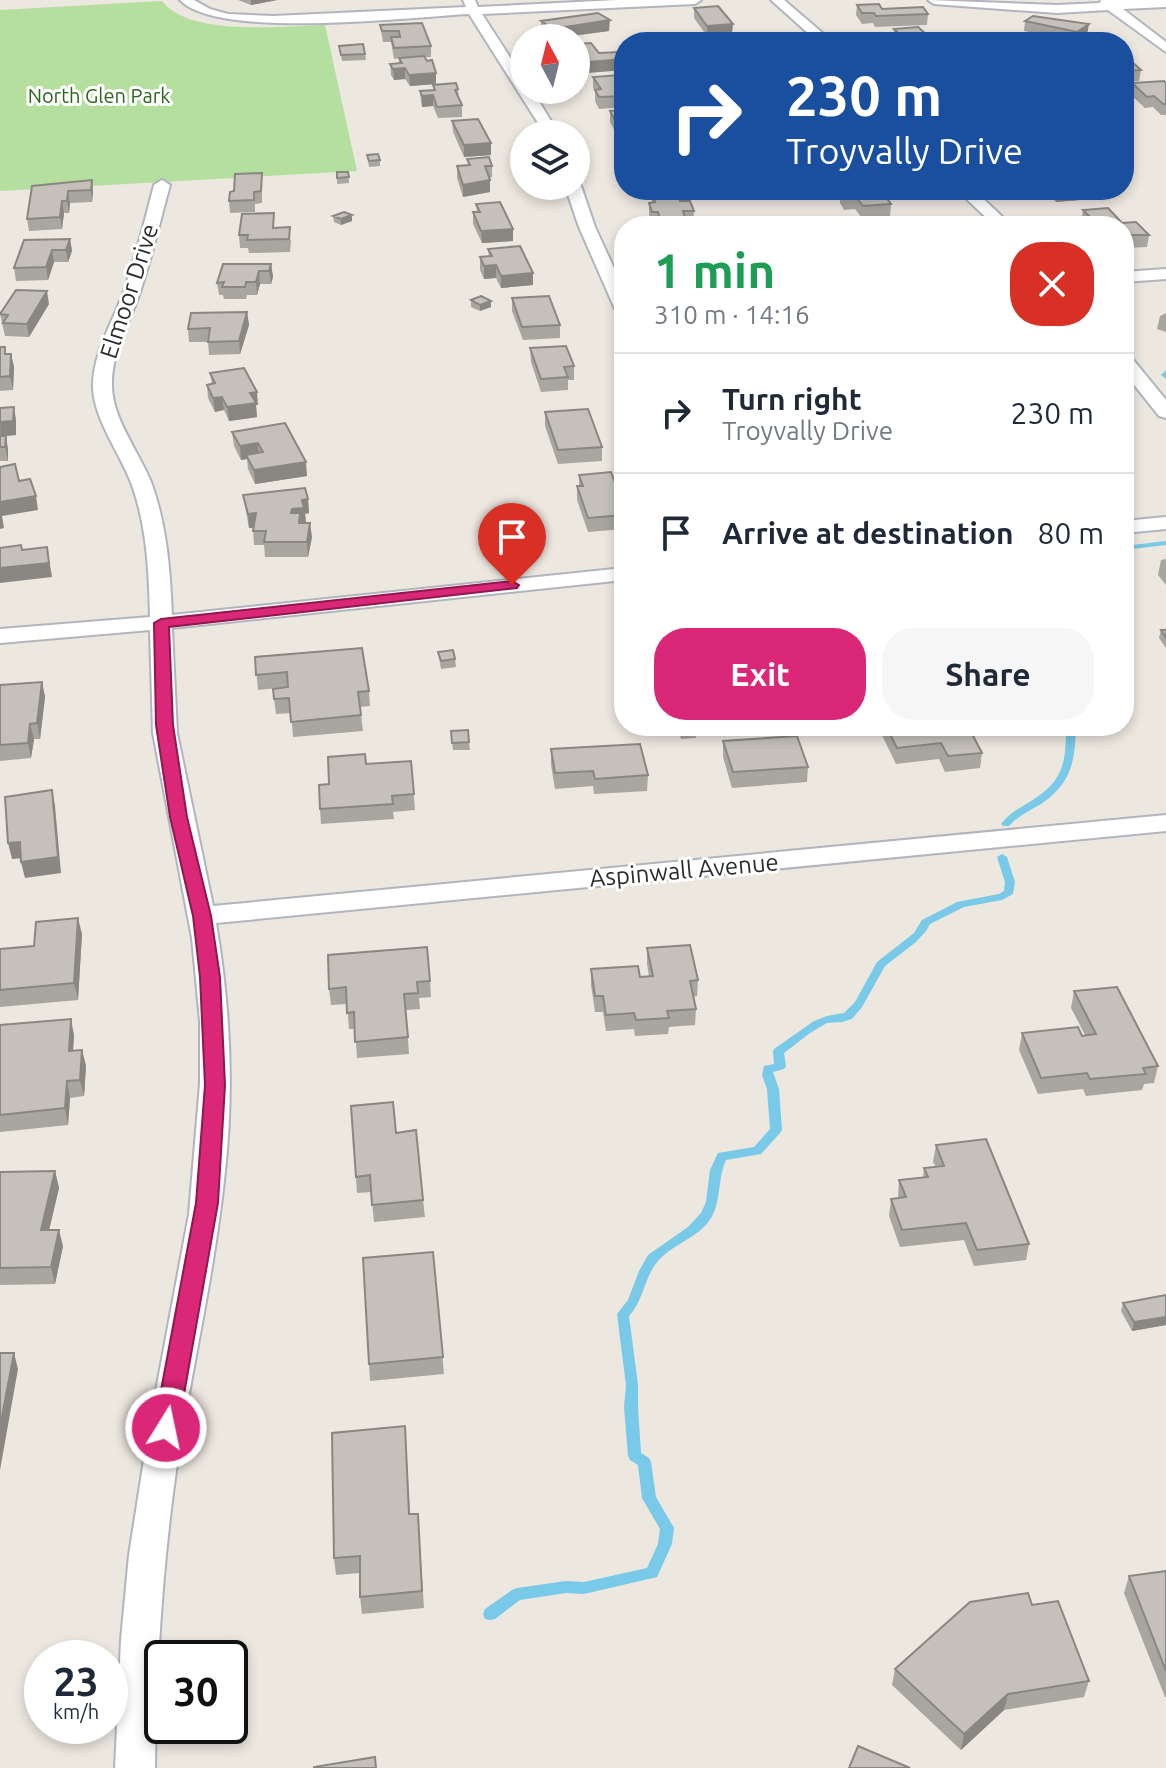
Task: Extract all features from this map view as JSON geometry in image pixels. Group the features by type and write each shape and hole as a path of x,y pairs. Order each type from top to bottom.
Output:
{"street":[{"path":"186,0 203,12 234,18 328,17 471,6 695,0"},
{"path":"777,0 814,32"},
{"path":"934,0 1038,9 1166,3"},
{"path":"1108,4 1166,48"},
{"path":"471,6 510,67"},
{"name":"Elmoor Drive","path":"135,1768 136,1693 147,1552 207,1203 213,1132 214,1039 202,916 170,771 161,623 150,512 130,453 104,401 102,376 143,255 162,185"},
{"path":"578,200 614,287"},
{"path":"976,200 993,216"},
{"path":"1134,276 1166,274"},
{"path":"1134,372 1166,412"},
{"path":"1134,526 1166,523"},
{"path":"0,636 161,623 614,575"},
{"name":"Aspinwall Avenue","path":"202,916 1166,823"}],"green space":[{"name":"North Glen Park","path":"162,1 175,12 215,25 325,25 357,171 0,191 0,10"}],"building":[{"path":"879,4 882,9 923,7 928,14 876,16 874,13 862,13 857,5"},
{"path":"718,6 733,24 707,26 694,8"},
{"path":"598,13 610,20 585,24 546,24 541,21"},
{"path":"1033,16 1089,24 1077,32 1025,21"},
{"path":"422,23 431,46 394,48 391,37 400,37 399,31 382,31 380,25"},
{"path":"918,27 924,32 897,32 894,29"},
{"path":"590,43 599,53 614,52 614,60 590,62"},
{"path":"363,44 365,54 341,55 339,46"},
{"path":"424,56 427,61 432,60 436,73 409,75 405,68 393,69 390,64 402,63 399,58"},
{"path":"614,75 614,96 599,97 595,90 601,89 593,77"},
{"path":"1164,81 1166,104 1154,96 1147,97 1134,83"},
{"path":"456,83 458,89 455,90 462,105 437,107 433,95 422,96 420,91 435,90 433,85"},
{"path":"478,119 491,143 464,145 452,121"},
{"path":"378,154 380,160 369,161 367,155"},
{"path":"489,157 492,166 485,166 490,180 463,185 457,166 470,165 467,159"},
{"path":"337,172 348,172 349,177 337,178"},
{"path":"262,173 261,191 254,192 254,200 229,201 230,192 234,191 235,174"},
{"path":"92,180 91,190 68,191 67,201 62,201 60,217 27,219 32,186"},
{"path":"858,200 888,200 891,204 863,206"},
{"path":"690,201 694,211 683,211 684,216 659,216 658,212 652,212 649,203"},
{"path":"500,202 513,229 481,231 473,212 480,212 476,204"},
{"path":"1108,208 1115,216 1089,216 1083,210"},
{"path":"344,212 352,215 341,219 333,216"},
{"path":"274,213 273,228 290,227 289,239 247,240 248,235 239,235 242,214"},
{"path":"1134,222 1136,222 1149,235 1134,235"},
{"path":"70,239 66,250 52,250 46,267 14,268 24,240"},
{"path":"520,246 533,273 501,276 496,265 484,266 480,257 492,256 488,249"},
{"path":"223,264 271,264 269,271 259,271 256,282 246,282 245,287 222,287 224,282 217,283"},
{"path":"16,290 47,291 27,324 3,323 8,315 0,314"},
{"path":"481,296 491,301 480,305 471,300"},
{"path":"549,296 560,325 522,327 512,298"},
{"path":"247,312 239,341 208,342 210,328 188,329 191,313"},
{"path":"566,346 574,366 564,367 568,377 541,379 530,348"},
{"path":"0,347 5,347 5,354 11,354 10,376 0,377"},
{"path":"244,368 257,392 250,393 256,403 227,407 222,397 213,398 207,385 215,383 210,373"},
{"path":"14,407 13,421 0,422 0,408"},
{"path":"588,409 602,447 558,450 545,412"},
{"path":"285,423 306,462 254,470 246,455 263,452 258,443 240,446 232,432"},
{"path":"0,436 6,436 5,447 0,447"},
{"path":"15,464 19,481 30,479 36,496 0,502 0,467"},
{"path":"611,472 614,480 614,516 588,518 577,486 583,486 579,475"},
{"path":"305,488 308,499 302,500 304,508 292,509 291,513 300,513 299,523 310,523 307,542 264,542 266,531 253,531 256,513 248,514 243,495"},
{"path":"21,545 22,550 47,547 49,563 0,568 0,548"},
{"path":"362,648 369,691 358,692 361,715 291,722 289,698 274,699 273,689 288,687 287,672 256,675 255,657"},
{"path":"453,650 455,659 441,661 438,652"},
{"path":"42,682 37,723 30,724 28,743 0,745 0,685"},
{"path":"468,730 469,742 452,743 451,731"},
{"path":"797,736 808,767 733,772 723,741"},
{"path":"891,736 973,736 982,753 948,756 941,743 897,748"},
{"path":"640,744 648,775 595,779 593,771 555,773 551,749"},
{"path":"365,754 366,764 411,761 414,794 392,796 393,804 320,809 319,785 329,784 328,757"},
{"path":"52,790 58,857 21,862 20,842 8,843 5,797"},
{"path":"78,918 74,983 0,990 0,949 34,946 36,922"},
{"path":"690,945 698,980 690,981 696,1009 667,1011 669,1018 636,1020 634,1013 606,1015 603,996 595,996 591,969 638,966 640,977 653,976 647,948"},
{"path":"427,947 430,981 417,982 418,993 404,994 408,1037 355,1042 354,1012 347,1013 346,987 329,989 328,955"},
{"path":"1117,987 1158,1066 1143,1068 1146,1074 1090,1079 1087,1073 1041,1078 1022,1033 1078,1027 1082,1036 1096,1034 1074,991"},
{"path":"71,1019 69,1051 82,1050 80,1080 67,1081 65,1108 0,1115 0,1025"},
{"path":"393,1102 396,1133 416,1130 423,1200 372,1205 370,1175 356,1177 351,1106"},
{"path":"986,1139 1029,1244 977,1250 966,1223 902,1230 891,1199 906,1197 899,1180 928,1177 924,1168 944,1166 936,1145"},
{"path":"55,1171 41,1230 59,1230 51,1267 0,1268 0,1172"},
{"path":"433,1252 443,1357 369,1364 363,1258"},
{"path":"1166,1295 1166,1317 1134,1322 1123,1303"},
{"path":"0,1353 14,1353 0,1427"},
{"path":"405,1426 409,1514 418,1514 422,1591 360,1597 360,1556 334,1558 332,1433"},
{"path":"1166,1571 1166,1671 1129,1576"},
{"path":"1028,1593 1032,1605 1058,1601 1089,1681 1008,1694 964,1734 895,1669 970,1602"},
{"path":"858,1746 910,1768 849,1768"},
{"path":"375,1757 376,1768 314,1768 314,1767"}],"waterway":[{"path":"1166,372 1166,377"},
{"path":"1134,547 1166,543"},
{"path":"1006,824 1061,781 1068,763 1071,736"},
{"path":"490,1614 517,1594 566,1587 584,1588 652,1573 665,1544 667,1528 649,1498 644,1462 635,1456 632,1385 623,1314 632,1303 653,1258 706,1216 722,1156 757,1151 776,1130 768,1069 780,1066 778,1052 818,1023 842,1018 854,1011 881,964 918,935 926,922 961,904 1002,897 1009,892 1010,882 1002,857"}],"route":[{"path":"166,1428 207,1203 215,1085 210,977 202,916 172,786 165,725 161,623 512,585"}]}
